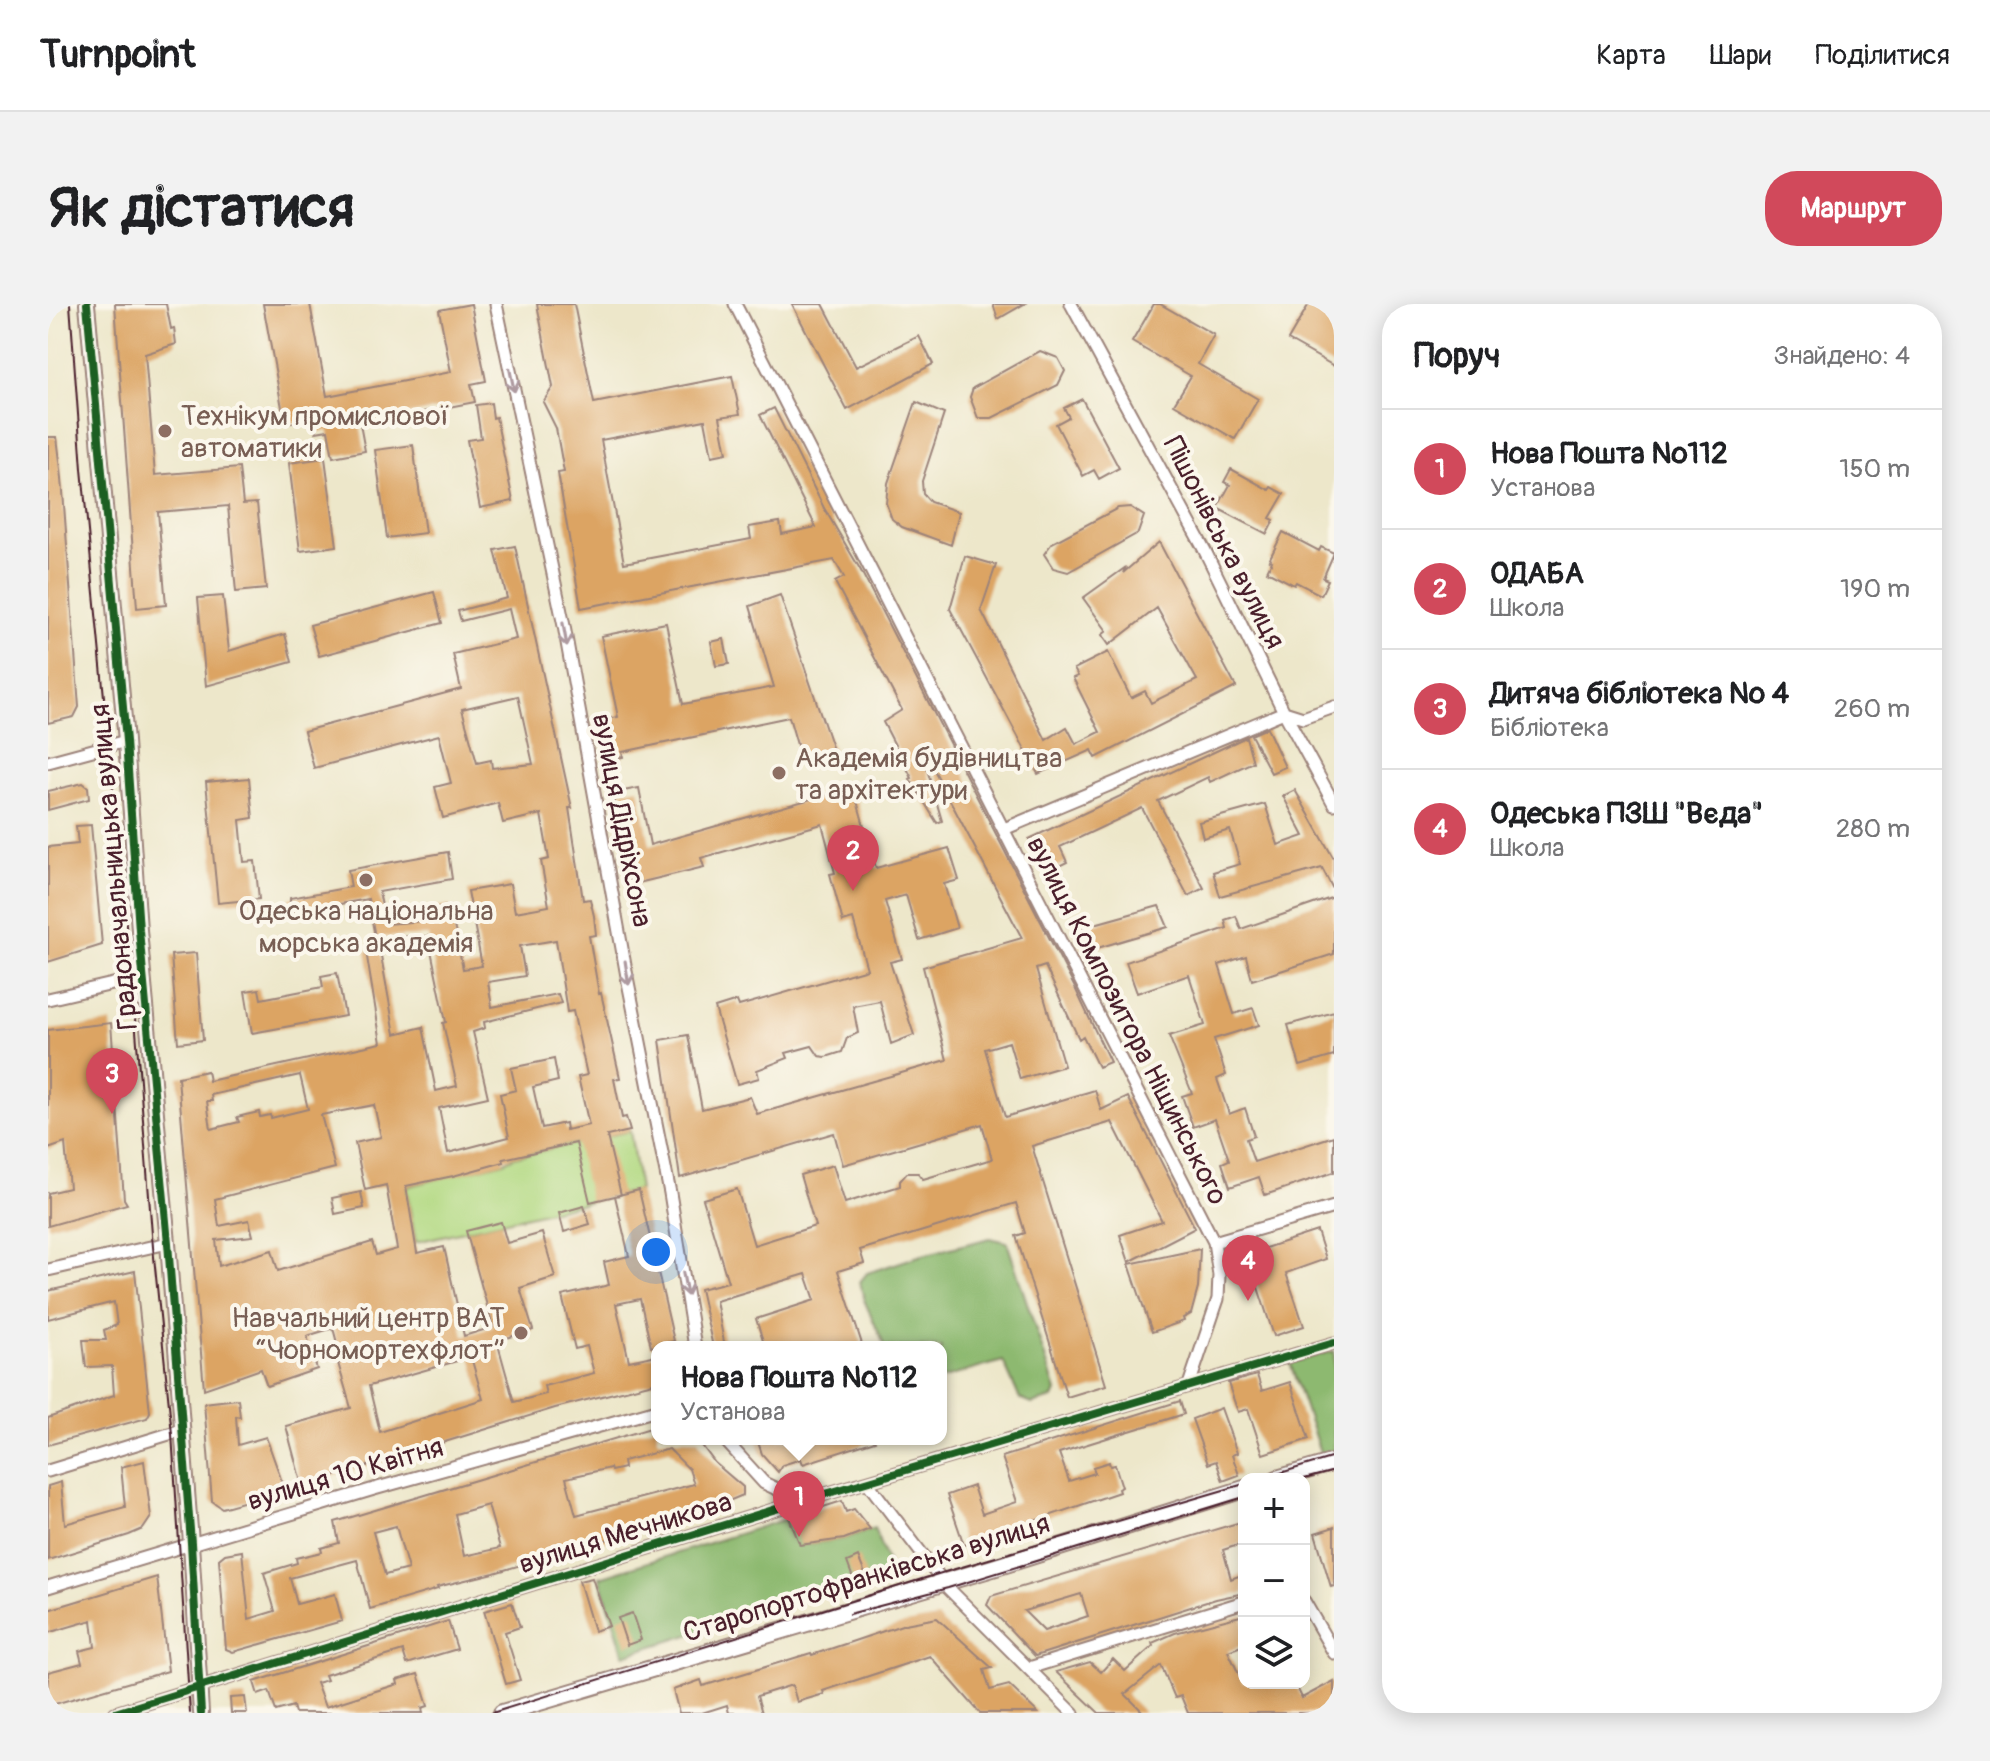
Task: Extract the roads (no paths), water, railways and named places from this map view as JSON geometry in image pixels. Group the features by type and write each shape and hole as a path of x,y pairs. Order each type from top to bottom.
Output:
{"main road":[{"path":"1297,1473 1334,1462"},
{"name":"Старопортофранківська вулиця","path":"509,1712 1238,1491"}],"street":[{"name":"Градоначальницька вулиця","path":"87,304 168,1243 201,1713"},
{"name":"вулиця Дідріхсона","path":"496,304 564,626 628,982 670,1193 673,1227 694,1341"},
{"name":"вулиця Композитора Ніщинського","path":"735,304 1214,1242 1219,1275 1218,1299 1189,1385"},
{"name":"Пішонівська вулиця","path":"1071,304 1204,549 1284,712 1334,804"},
{"path":"1004,829 1284,712 1303,718 1334,707"},
{"path":"48,762 126,741"},
{"path":"48,999 143,977"},
{"path":"1214,1242 1334,1207"},
{"path":"48,1270 168,1243"},
{"name":"вулиця Мечникова","path":"115,1713 802,1501 1334,1343"},
{"name":"вулиця 10 Квітня","path":"48,1587 374,1489 651,1412"},
{"path":"48,1471 182,1430"},
{"path":"728,1445 764,1483 802,1501"},
{"path":"867,1482 943,1582 1073,1713"},
{"path":"1029,1668 1238,1604"},
{"path":"1310,1611 1334,1653"}],"tram line":[{"path":"70,304 82,469 172,1434 190,1713"},
{"path":"1280,1473 1334,1457"},
{"path":"1310,1477 1334,1471"},
{"path":"492,1713 938,1574 1238,1486"},
{"path":"849,1614 948,1588 1238,1499"}],"place":[{"name":"Технікум промислової автоматики","path":"165,431"},
{"name":"Академія будівництва та архітектури","path":"779,773"},
{"name":"Одеська національна морська академія","path":"366,880"},
{"name":"ОДАБА","path":"853,891"},
{"name":"Дитяча бібліотека № 4","path":"112,1114"},
{"name":"Одеська ПЗШ \"Вєда\"","path":"1248,1301"},
{"name":"Навчальний центр ВАТ “Чорномортехфлот”","path":"521,1333"},
{"name":"Нова Пошта №112","path":"799,1537"}]}
